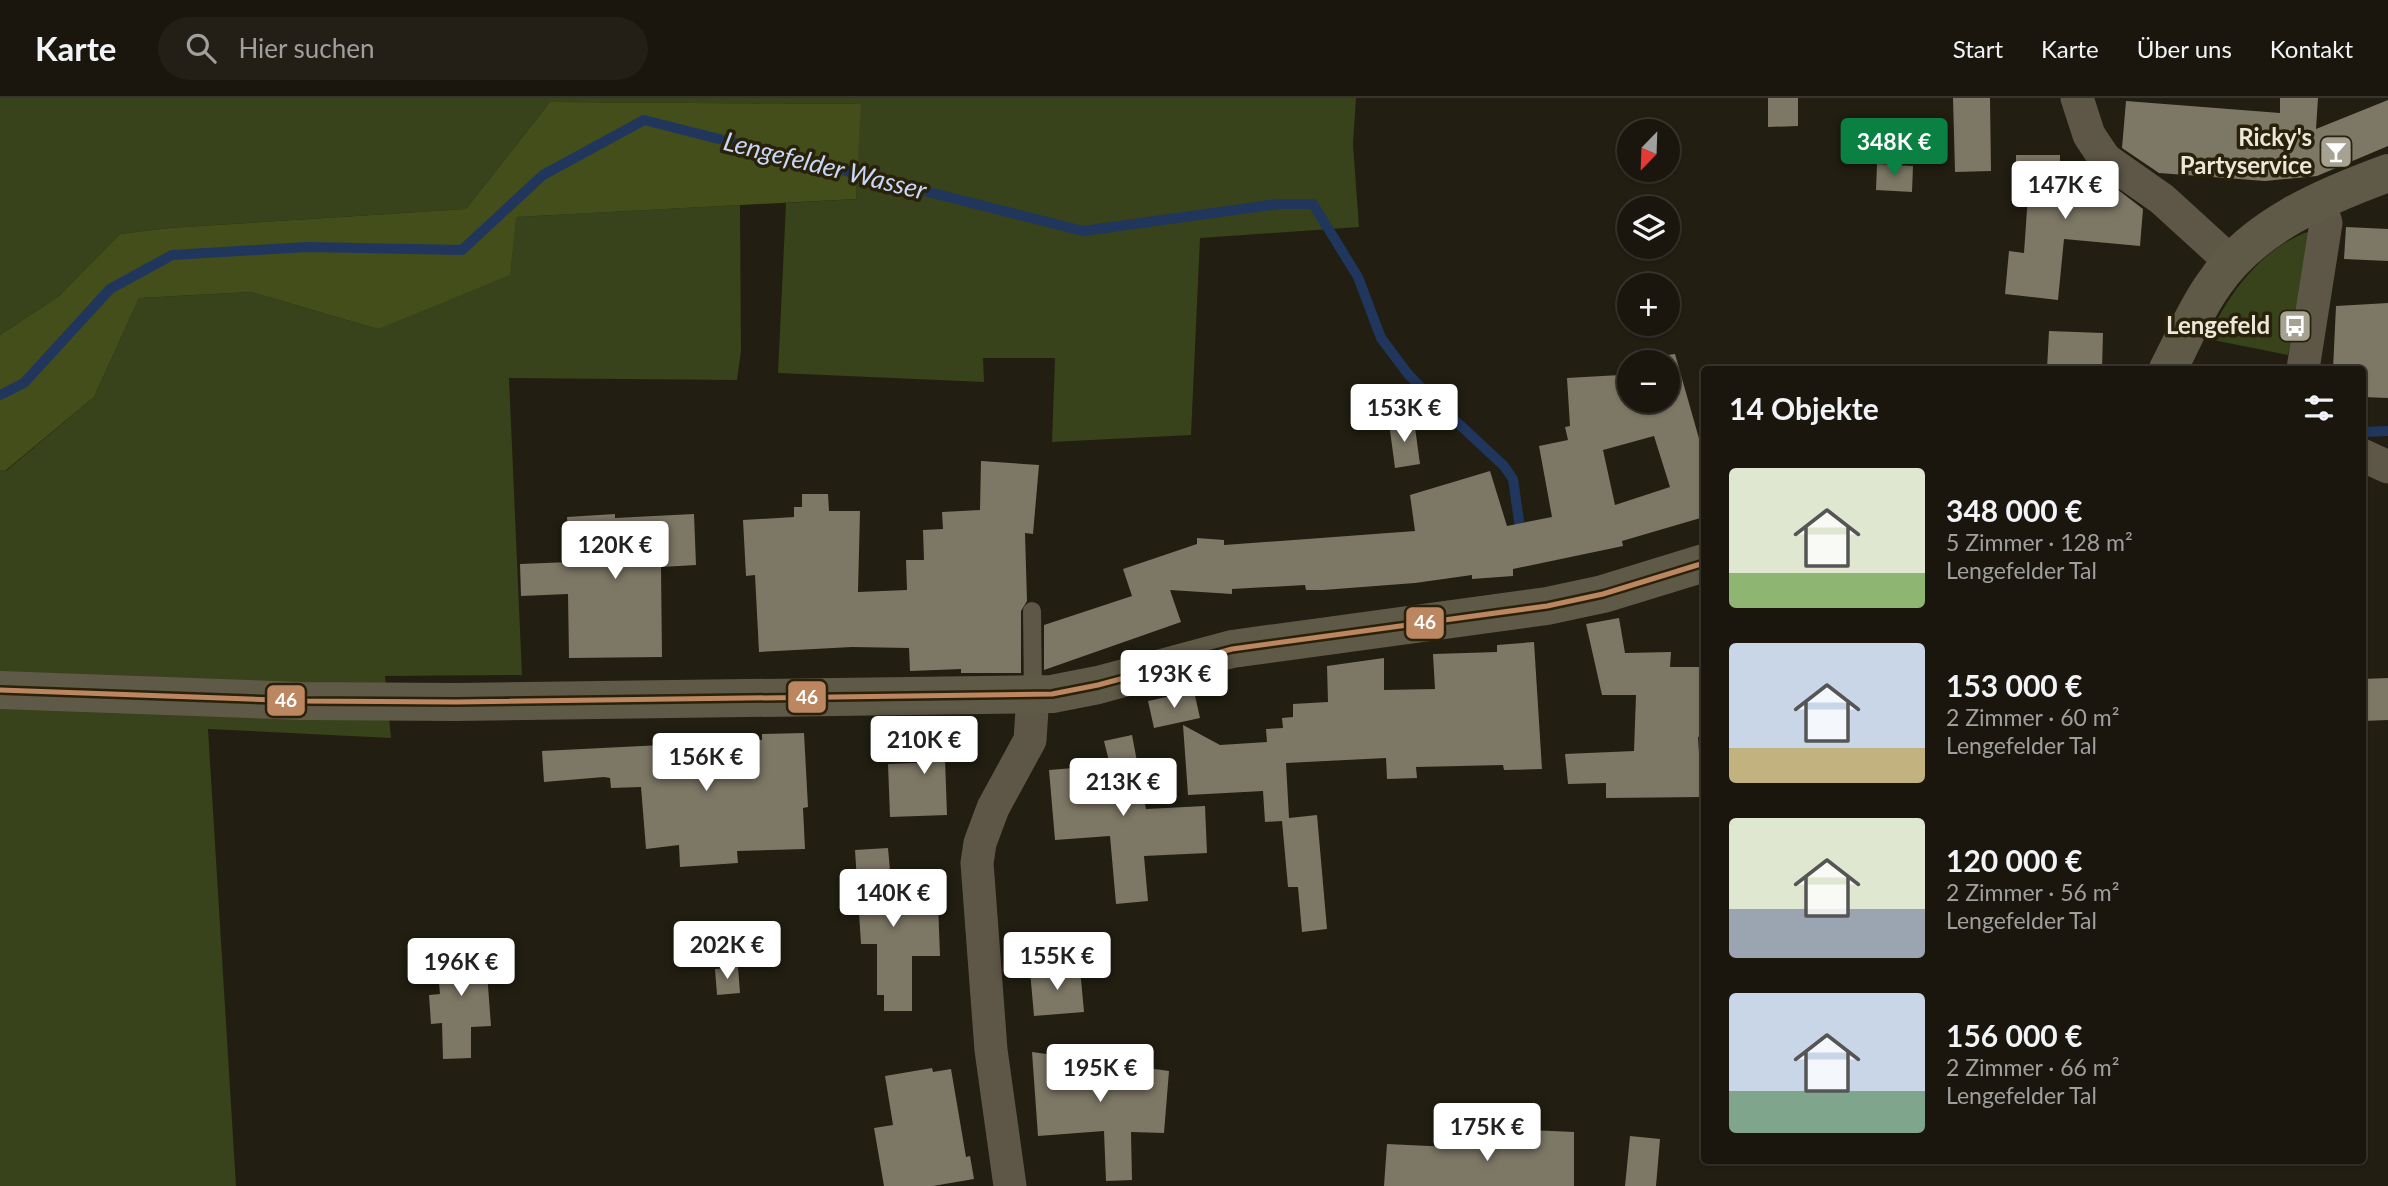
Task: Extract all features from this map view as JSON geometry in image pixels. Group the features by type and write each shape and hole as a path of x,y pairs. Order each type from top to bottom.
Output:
{"street":[{"path":"2077,98 2089,135 2105,159 2162,199 2231,262"},
{"path":"2170,366 2209,291 2231,262 2279,224 2319,201 2388,173"},
{"path":"2303,366 2326,223 2319,201"},
{"path":"2366,457 2388,467"},
{"path":"0,690 302,701 456,702 1033,695 1084,689 1232,649 1547,606 1603,594 1701,564"},
{"path":"1010,1186 992,1061 976,863 993,808 1030,740 1033,695"}],"lane":[{"path":"1032,611 1033,695"}],"green space":[{"path":"0,98 1356,98 1353,144 1359,227 1200,238 1191,435 1052,442 1055,358 983,358 984,382 778,373 786,203 856,199 860,104 550,102 466,209 169,228 120,234 58,297 0,335"},
{"path":"550,102 861,104 856,199 516,217 510,275 378,329 251,292 139,298 94,397 5,471 0,470 0,335 58,297 120,234 169,228 466,209"},
{"path":"740,205 741,351 737,380 509,378 522,675 385,676 391,738 208,729 236,1186 0,1186 0,470 6,471 94,397 139,298 251,292 378,329 515,217"},
{"path":"2310,231 2313,237 2288,355 2208,339 2225,306 2248,274 2276,248"}],"building":[{"path":"1768,98 1798,98 1798,126 1768,127"},
{"path":"1953,98 1990,98 1991,171 1955,172"},
{"path":"2280,98 2318,98 2316,129 2388,100 2388,146 2317,176 2265,181 2159,173 2122,148 2126,101 2280,113"},
{"path":"2016,155 2060,155 2060,166 2087,166 2143,209 2140,246 2064,239 2058,300 2005,294 2009,251 2024,253 2028,195 2016,195"},
{"path":"1877,164 1913,166 1912,192 1876,190"},
{"path":"2346,227 2388,229 2388,261 2344,259"},
{"path":"2388,303 2388,398 2366,397 2366,366 2333,366 2336,306"},
{"path":"2049,331 2103,333 2102,366 2047,366"},
{"path":"1680,372 1701,445 1701,518 1622,541 1623,546 1513,569 1513,576 1472,579 1472,575 1415,583 1323,590 1306,590 1305,585 1232,589 1232,594 1170,590 1181,622 1044,670 1044,625 1132,596 1123,569 1197,544 1197,538 1224,540 1224,545 1415,531 1410,495 1490,471 1507,526 1552,517 1539,446 1568,440 1565,427 1570,426 1567,378 1617,375 1617,413 1680,413","holes":["1654,436 1670,487 1615,505 1603,450"]},
{"path":"1414,420 1420,464 1395,468 1389,423"},
{"path":"981,461 1039,465 1033,534 1025,533 1027,601 1021,611 1021,673 961,673 961,669 910,671 909,648 852,647 759,652 755,575 746,576 743,520 794,517 794,507 802,507 802,494 828,494 829,511 860,511 858,592 907,590 906,560 924,560 923,530 943,529 942,512 980,510"},
{"path":"615,514 615,518 694,514 696,565 661,567 662,657 569,658 568,594 521,596 520,564 570,562 567,517"},
{"path":"1619,618 1625,653 1671,652 1670,667 1701,667 1701,736 1698,737 1701,797 1606,798 1606,783 1568,784 1565,754 1634,751 1636,695 1602,695 1586,624"},
{"path":"1534,642 1542,769 1504,770 1503,765 1416,767 1417,778 1387,779 1386,758 1286,763 1289,818 1317,815 1327,929 1302,932 1298,887 1288,887 1282,821 1265,822 1263,791 1188,795 1183,725 1220,745 1267,742 1266,729 1283,728 1282,718 1293,717 1293,704 1328,702 1327,666 1384,658 1384,690 1435,689 1433,654 1497,652 1497,645"},
{"path":"2388,678 2388,720 2366,721 2366,679"},
{"path":"1194,691 1200,718 1154,728 1148,701"},
{"path":"957,725 957,758 945,758 947,815 890,817 888,764 917,763 917,740 929,740 929,726"},
{"path":"804,733 808,807 803,808 805,849 737,851 738,863 680,867 679,845 646,849 641,787 611,788 610,778 604,777 544,782 542,751 762,740 762,734"},
{"path":"1132,735 1146,809 1205,806 1207,853 1144,856 1148,901 1116,904 1110,836 1055,840 1049,770 1110,765 1104,741"},
{"path":"888,848 893,904 938,903 940,956 912,956 912,1011 884,1011 884,995 877,995 877,944 861,944 855,850"},
{"path":"485,946 491,1026 471,1027 471,1058 443,1059 442,1023 431,1024 429,995 440,994 436,949"},
{"path":"738,967 740,993 717,995 715,969"},
{"path":"1080,968 1084,1012 1034,1016 1030,971"},
{"path":"1032,1052 1169,1071 1164,1133 1131,1132 1132,1180 1106,1181 1104,1131 1038,1136"},
{"path":"932,1068 933,1072 951,1069 966,1157 970,1156 974,1179 933,1186 884,1186 874,1128 893,1125 885,1076"},
{"path":"1508,1129 1574,1132 1574,1186 1384,1186 1387,1144 1492,1149 1492,1144 1508,1145"},
{"path":"1630,1136 1660,1139 1656,1186 1625,1186"}],"waterway":[{"name":"Lengefelder Wasser","path":"0,395 24,383 110,289 172,255 307,247 462,250 543,175 644,120 1083,231 1278,204 1313,204 1358,277 1381,338 1408,374 1504,466 1513,479 1521,535"},
{"name":"Lengefelder Wasser","path":"2366,432 2388,431"}],"transit line":[{"name":"46","path":"0,690 302,701 456,702 1052,694 1098,685 1232,649 1547,606 1603,594 1701,564"}],"place":[{"name":"Ricky's Partyservice","path":"2336,152"},
{"name":"Lengefeld","path":"2295,326"}]}
